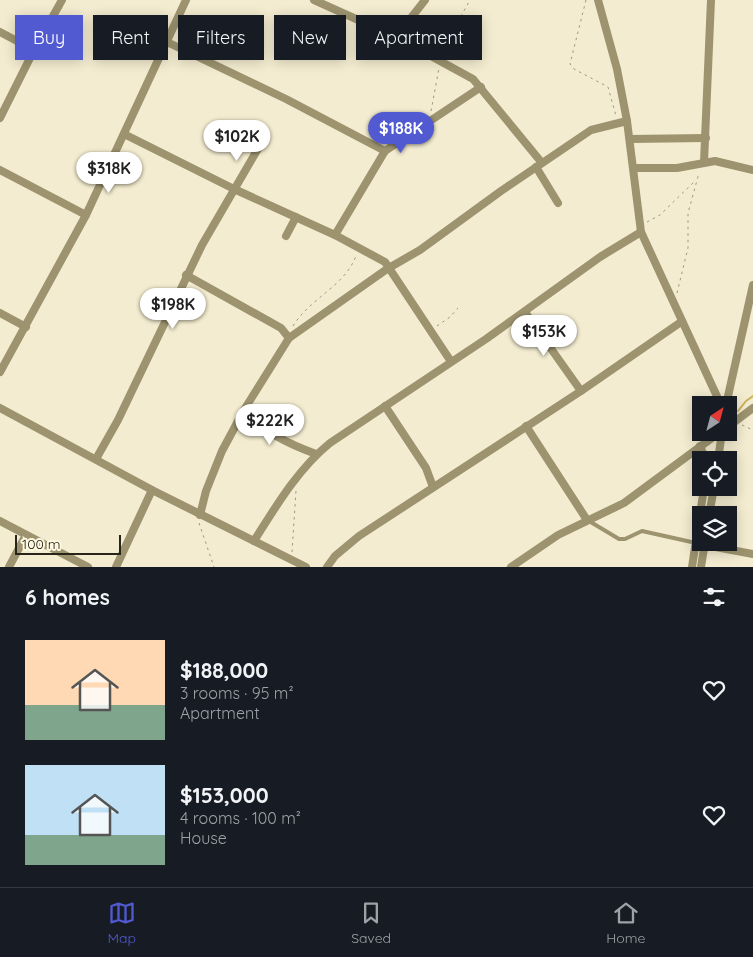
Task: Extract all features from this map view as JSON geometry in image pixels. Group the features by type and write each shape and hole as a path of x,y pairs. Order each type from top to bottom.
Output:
{"street":[{"path":"54,15 62,0"},
{"path":"168,38 186,0"},
{"path":"314,0 356,19"},
{"path":"413,15 425,0"},
{"path":"598,0 617,70 627,120 635,168 641,230 681,322 717,396"},
{"path":"704,162 711,0"},
{"path":"0,32 15,40"},
{"path":"168,43 308,110 385,151"},
{"path":"0,118 29,60"},
{"path":"0,372 86,215 158,60"},
{"path":"442,60 481,87 539,165 558,203"},
{"path":"335,235 385,151 481,87"},
{"path":"200,515 214,470 244,410 289,338 390,267 420,250 591,130 627,120"},
{"path":"124,134 234,189 335,235 380,258 390,267 410,302 450,360"},
{"path":"630,139 706,138"},
{"path":"96,459 126,404 186,275 259,147"},
{"path":"635,168 677,168 704,162 724,162 753,170"},
{"path":"0,170 86,215"},
{"path":"286,236 296,217"},
{"path":"254,541 297,478 316,454 341,434 524,312 641,230"},
{"path":"186,275 281,328 289,338"},
{"path":"728,396 753,285"},
{"path":"524,312 580,391"},
{"path":"0,313 26,327"},
{"path":"327,567 336,556 359,536 580,391 681,322"},
{"path":"384,406 426,468 432,487"},
{"path":"0,408 200,515 306,567"},
{"path":"738,419 753,408"},
{"path":"244,410 262,428 316,454"},
{"path":"526,426 587,520"},
{"path":"511,567 558,535 624,503 708,441"},
{"path":"700,446 702,451"},
{"path":"301,448 307,464"},
{"path":"116,567 152,490"},
{"path":"0,521 88,567"},
{"path":"9,567 26,535"},
{"path":"692,567 699,551"},
{"path":"701,567 702,551"},
{"path":"737,551 753,554"}],"lane":[{"path":"587,520 619,539 625,539 642,531 692,542"}],"path":[{"path":"454,67 447,54 446,45 470,0"},
{"path":"586,0 570,64 574,69 608,87 617,122"},
{"path":"430,122 435,86 442,60"},
{"path":"672,302 677,292 688,248 688,212 695,181 704,162"},
{"path":"641,230 660,215 695,181"},
{"path":"289,338 295,322 342,278 353,262 359,248"},
{"path":"430,329 450,317 458,308"},
{"path":"738,426 753,430"},
{"path":"293,560 292,539 295,525 297,478"},
{"path":"200,515 199,528 214,567"}],"waterway":[{"path":"738,411 753,396"}]}
